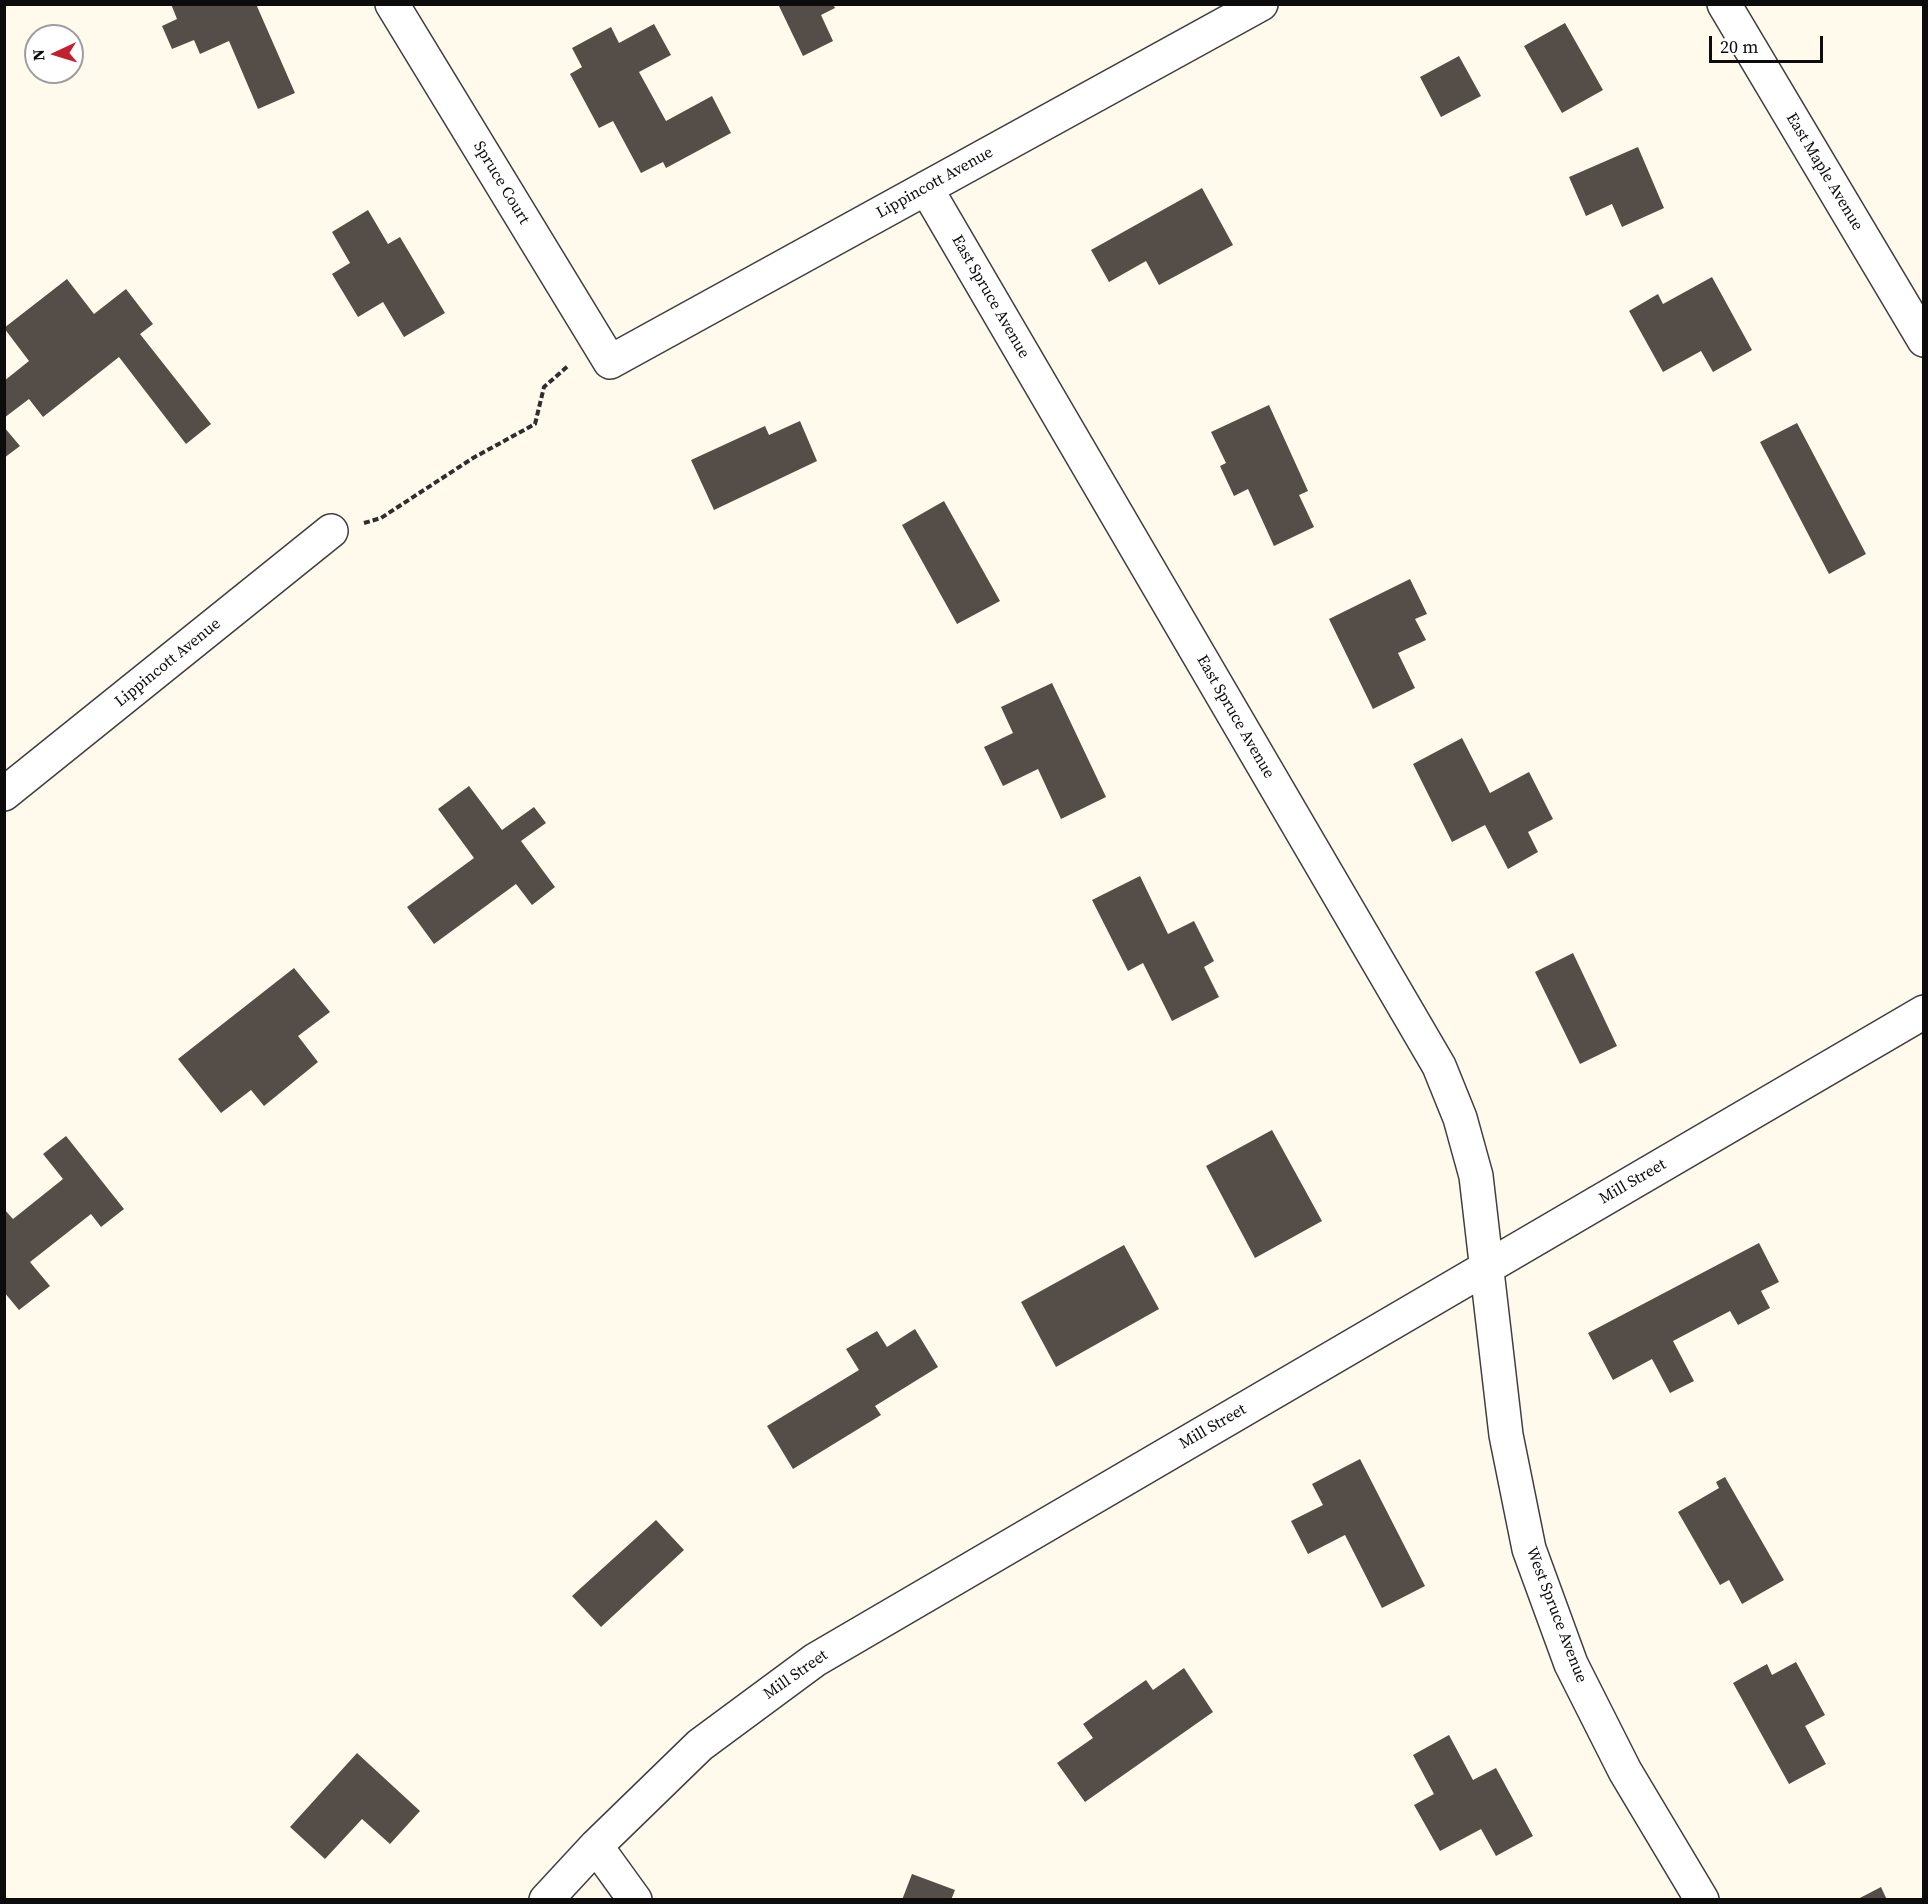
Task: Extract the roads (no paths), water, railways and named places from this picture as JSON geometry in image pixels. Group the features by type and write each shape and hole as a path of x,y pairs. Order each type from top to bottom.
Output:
{"street":[{"name":"Spruce Court","path":"392,4 610,362"},
{"name":"Lippincott Avenue","path":"610,362 1261,4"},
{"name":"East Maple Avenue","path":"1724,4 1923,340"},
{"name":"East Spruce Avenue","path":"926,188 1439,1066 1460,1118 1476,1176 1486,1268"},
{"name":"Lippincott Avenue","path":"4,794 332,531"},
{"name":"Mill Street","path":"546,1899 596,1846 700,1745 814,1660 1923,1011"},
{"name":"West Spruce Avenue","path":"1486,1268 1506,1435 1529,1550 1571,1664 1625,1772 1701,1899"},
{"path":"596,1846 635,1899"}]}
